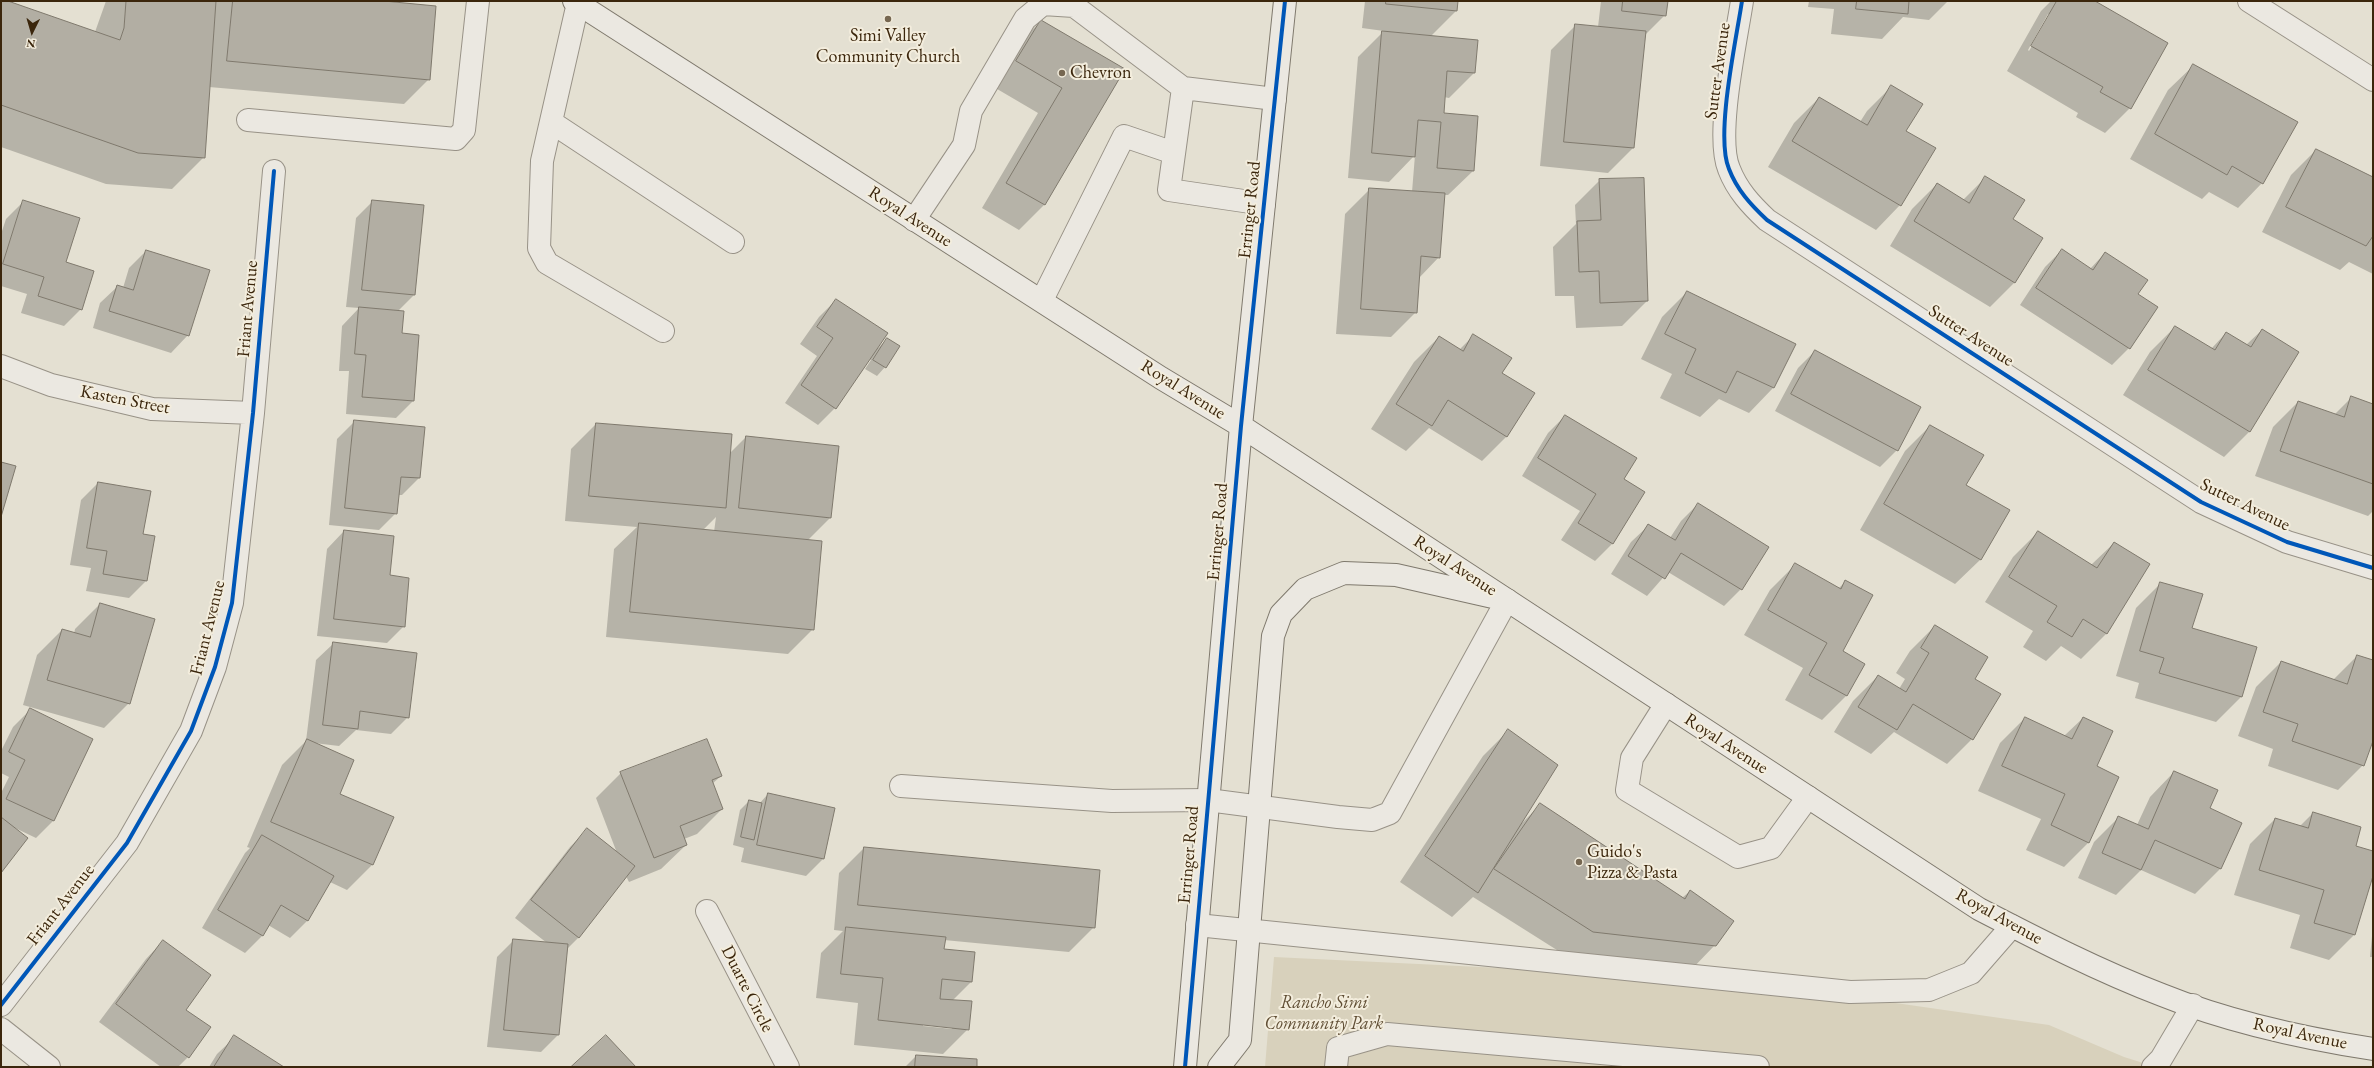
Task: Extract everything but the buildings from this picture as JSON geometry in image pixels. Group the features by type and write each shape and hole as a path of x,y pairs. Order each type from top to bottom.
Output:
{"main road":[{"path":"248,120 456,139 464,130 478,1"},
{"name":"Erringer Road","path":"1185,1067 1241,426 1285,1"},
{"name":"Sutter Avenue","path":"1742,1 1723,137 1729,169 1744,197 1767,220 2201,502 2287,542 2373,568"},
{"path":"2249,1 2373,80"},
{"path":"576,2 542,161 539,248 547,263 663,331"},
{"name":"Royal Avenue","path":"576,2 914,220 1042,300 1161,378 1241,426 1979,909 2080,960 2163,996 2258,1026 2373,1049"},
{"path":"914,220 964,145 971,111 974,104 1025,19 1043,4 1074,6 1183,88 1275,99"},
{"path":"1183,88 1169,190 1264,204"},
{"path":"551,122 732,242"},
{"path":"1042,300 1124,136 1174,153"},
{"name":"Friant Avenue","path":"1,1005 127,843 191,731 215,667 232,603 253,413 274,171"},
{"name":"Kasten Street","path":"1,366 51,385 152,409 253,413"},
{"path":"900,786 1112,801 1208,800 1259,807 1372,820 1390,813 1507,600 1396,575 1344,572 1304,589 1281,614 1273,636 1259,807 1240,1040 1219,1067"},
{"path":"1666,704 1632,758 1627,790 1738,857 1771,848 1808,797"},
{"name":"Duarte Circle","path":"708,911 788,1067"},
{"path":"1197,925 1850,992 1930,990 1971,974 2012,926"},
{"path":"2153,1067 2161,1059 2193,1006"},
{"path":"1,1029 49,1067"},
{"path":"1336,1067 1338,1048 1387,1034 1758,1067"}],"green space":[{"name":"Rancho Simi Community Park","path":"1274,957 1728,979 2049,1025 2124,1057 2156,1067 1265,1067"}],"cycle path":[{"path":"1185,1067 1241,426 1285,1"},
{"path":"1742,1 1725,112 1725,154 1729,169 1736,184 1750,203 1767,220 2201,502 2287,542 2373,568"},
{"path":"1,1005 127,843 191,731 215,667 232,603 253,413 274,171"}],"place":[{"name":"Simi Valley Community Church","path":"888,19"},
{"name":"Chevron","path":"1062,73"},
{"name":"Guido's Pizza & Pasta","path":"1579,862"}]}
